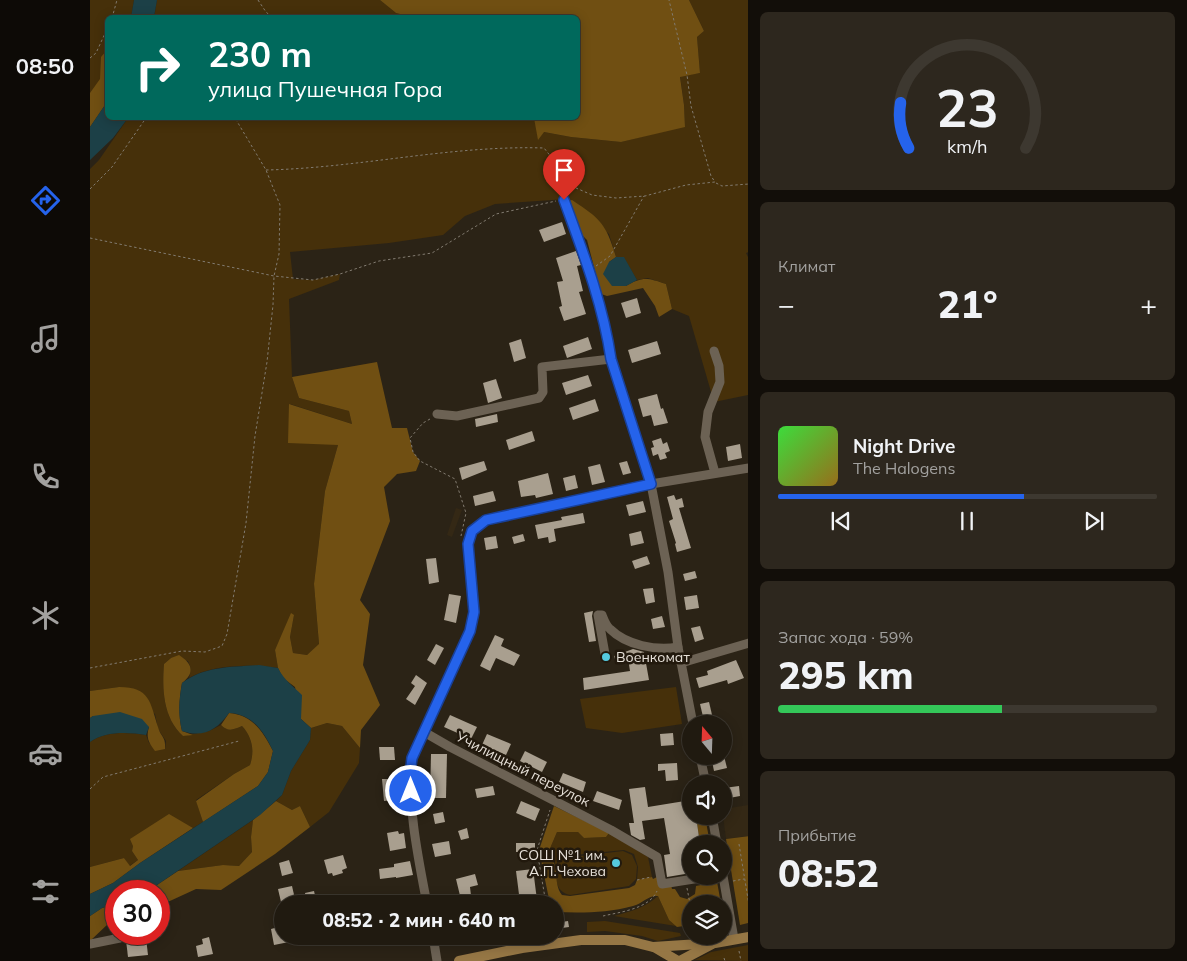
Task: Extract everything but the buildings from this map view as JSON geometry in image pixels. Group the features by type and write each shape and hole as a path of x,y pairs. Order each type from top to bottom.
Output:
{"main road":[{"path":"734,939 748,937"},
{"path":"460,961 494,958 581,940 626,940 653,947 679,961 711,945"},
{"path":"653,947 684,945"}],"street":[{"path":"564,200 590,270 611,359 651,484 668,572 678,647 691,715"},
{"path":"714,351 719,366 720,382 708,412 705,437 715,473"},
{"path":"437,414 457,416 539,398 542,392 542,367 611,359"},
{"path":"426,895 416,837 410,774 412,758 470,631 474,612 468,544 472,531 486,520 651,484 748,468"},
{"path":"605,654 598,616 602,615 608,628 622,639 650,647 678,647"},
{"path":"681,663 748,643"},
{"name":"Училищный переулок","path":"424,732 611,830 657,857 661,880"},
{"path":"661,880 682,881"},
{"path":"727,885 734,939"},
{"path":"90,944 105,941"},
{"path":"434,945 438,961"}],"path":[{"path":"113,15 116,0"},
{"path":"258,0 270,15"},
{"path":"669,0 687,75 691,106 712,176 715,182 722,186 748,184"},
{"path":"90,58 96,53 105,33"},
{"path":"90,188 112,168 145,120"},
{"path":"90,668 182,651 205,652 222,646 227,634 246,523 255,436 267,362 274,276 280,254 280,205 266,170 236,120"},
{"path":"266,170 495,149 544,148 576,188 592,195 616,198 645,196 686,185 715,182"},
{"path":"590,270 610,256 645,196"},
{"path":"90,238 274,276 313,280 340,274 379,261 432,253 496,214 564,200"},
{"path":"437,414 423,424 410,438 413,452 420,461 455,478 466,513 461,537 468,544"},
{"path":"90,789 103,777 239,741"},
{"path":"544,895 537,850 553,800"},
{"path":"739,844 748,905"},
{"path":"732,879 744,879"},
{"path":"603,916 637,908 655,896 661,880 638,880"},
{"path":"740,951 741,961"}],"shaded area":[{"path":"90,0 134,0 131,15 105,15 105,105 90,127"},
{"path":"157,0 380,0 396,13 404,15 154,15"},
{"path":"380,0 689,0 704,31 697,37 700,73 680,77 685,127 621,142 544,132 538,140 534,120 580,120 580,15 404,15 396,13"},
{"path":"689,0 748,0 748,252 746,253 748,257 748,395 714,402 689,316 672,309 666,284 648,278 637,280 624,258 616,257 609,234 567,199 495,204 465,216 443,235 389,243 290,252 293,279 313,280 340,274 339,280 289,299 292,377 299,398 349,411 352,424 290,404 338,445 325,491 314,584 319,645 307,655 293,653 290,637 294,615 275,650 278,668 232,666 198,673 189,678 191,669 188,661 171,658 164,664 165,703 176,729 183,736 209,731 221,725 231,730 242,726 252,744 250,765 196,800 203,822 193,828 169,815 133,846 132,851 138,860 129,866 124,858 90,867 90,742 110,734 124,733 146,735 149,743 165,749 166,741 158,729 155,714 119,687 90,691 90,169 99,160 127,120 534,120 544,132 621,142 685,126 680,76 700,73 697,37 704,31"},
{"path":"105,52 105,105 90,127 90,93 100,79 101,57"},
{"path":"572,200 590,212 605,229 616,257 609,262 626,286 641,279 655,280 666,284 672,309 659,317 655,306 643,288 607,296 601,294 587,240 582,235 568,201"},
{"path":"377,362 392,428 407,428 413,452 420,461 416,471 397,474 384,487 390,521 360,600 370,614 363,665 380,705 361,730 360,748 342,726 327,723 311,728 301,719 295,687 283,678 278,668 275,650 291,613 294,615 290,637 293,653 307,655 319,644 314,584 325,491 338,445 288,443 289,404 352,424 349,411 299,398 292,377"},
{"path":"456,508 462,510 452,537 447,535"},
{"path":"179,655 190,665 191,669 189,676 182,683 180,695 179,707 182,731 193,735 183,736 176,729 165,703 164,664 171,658"},
{"path":"119,687 137,690 147,698 153,710 159,731 164,739 165,749 155,751 149,742 149,727 93,716 90,718 90,691"},
{"path":"676,687 682,724 622,733 586,728 580,699"},
{"path":"229,713 237,714 251,721 265,737 273,751 268,772 258,786 203,822 196,801 250,765 252,759 252,744 242,726 231,730 221,725"},
{"path":"327,723 342,726 360,748 359,763 329,812 310,827 300,806 292,810 276,801 282,795 291,771 310,740 311,728"},
{"path":"276,801 292,810 300,806 310,827 275,854 221,890 196,889 170,901 170,880 164,880 178,871 223,865 239,866 252,852 253,820"},
{"path":"748,805 748,836 732,838 732,835 725,835 724,825 732,825 732,808"},
{"path":"554,806 609,833 606,837 584,838 578,832 557,832 548,856 552,859 556,868 557,885 562,895 548,895 539,850"},
{"path":"169,814 193,828 117,880 105,880 105,887 90,894 90,867 124,858 130,866 138,860 132,851 133,846 130,839"},
{"path":"253,820 252,852 239,866 223,865 178,871"},
{"path":"697,825 707,825 708,835 699,835"},
{"path":"557,832 578,832 584,838 606,837 609,833 648,857 652,877 637,880 638,867 634,854 624,850 564,856 558,860 556,866 554,860 548,856 548,853"},
{"path":"748,836 748,923 740,925 732,876 732,838"},
{"path":"623,851 632,855 637,866 636,879 629,886 570,895 558,886 556,877 557,866 559,861 564,858"},
{"path":"657,877 671,885 672,889 675,889 682,898 682,926 677,927 669,920 658,896 651,897 633,906 614,910 564,912 564,895 629,888 635,885 637,880"},
{"path":"718,885 719,895 693,895 696,886"},
{"path":"658,896 669,920 676,926 614,916 643,906"},
{"path":"105,907 105,927 90,941 90,916"},
{"path":"605,921 680,933 681,936 658,941 642,936 605,931 587,932 587,922"},
{"path":"748,945 748,961 695,960 711,952"}],"water":[{"path":"134,0 157,0 154,15 131,15"},
{"path":"105,105 105,120 126,120 113,138 90,160 90,127"},
{"path":"616,257 624,257 637,280 626,286 612,286 603,274 609,262"},
{"path":"259,665 278,668 302,695 301,719 311,728 310,740 291,771 282,795 260,815 164,880 117,880 258,786 268,772 273,751 257,725 245,717 229,713 220,724 209,731 197,734 182,731 180,701 182,683 200,673 229,667"},
{"path":"120,712 142,719 149,727 146,735 132,733 110,734 90,742 90,718"},
{"path":"105,887 105,907 90,916 90,894"}],"place":[{"name":"Военкомат","path":"606,657"},
{"name":"СОШ №1 им. А.П.Чехова","path":"616,863"}],"route":[{"path":"411,791 410,774 412,758 470,631 474,612 468,544 472,531 486,520 651,484 611,359 590,270 564,200"}]}
